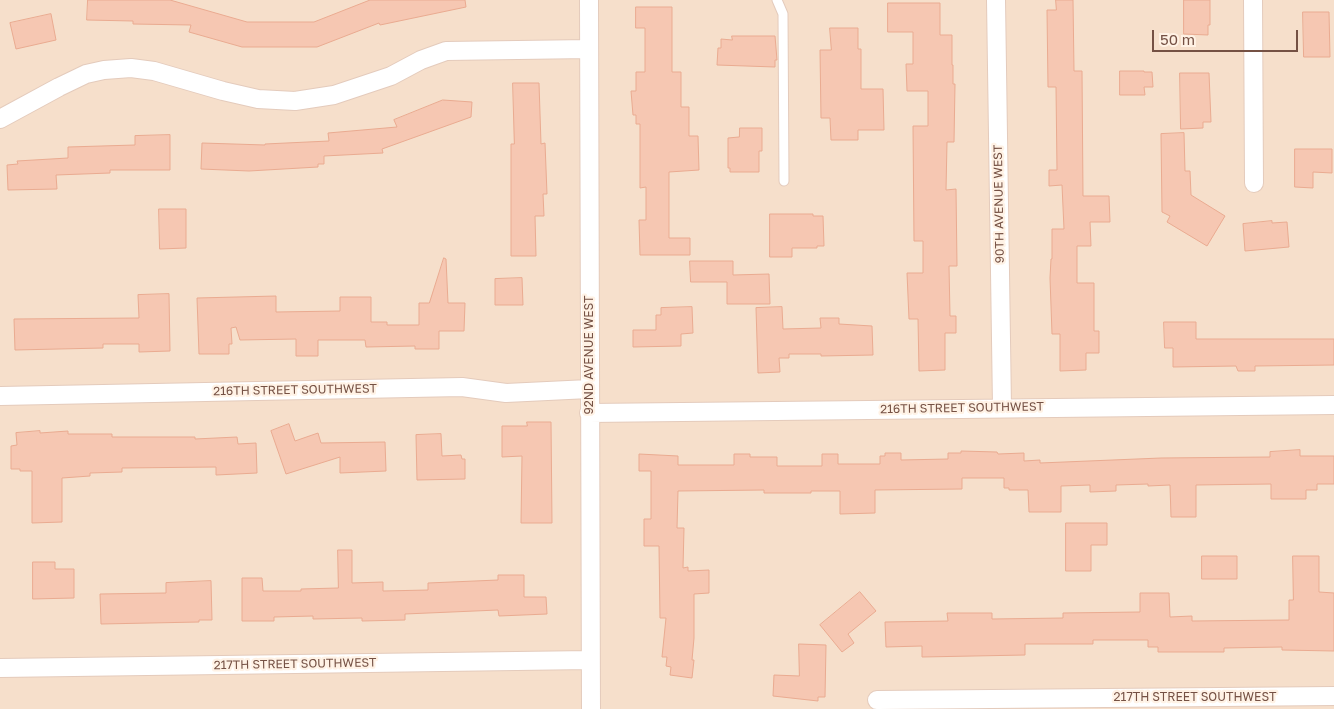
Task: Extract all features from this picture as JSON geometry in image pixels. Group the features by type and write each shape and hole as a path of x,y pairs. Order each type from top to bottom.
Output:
{"street":[{"name":"92ND AVENUE WEST","path":"589,0 591,709"},
{"name":"90TH AVENUE WEST","path":"996,0 1002,407"},
{"path":"1253,0 1254,183"},
{"path":"0,119 86,74 104,70 131,68 154,71 258,99 295,101 334,96 391,76 421,60 446,51 588,50"},
{"name":"216TH STREET SOUTHWEST","path":"0,396 462,387 506,393 589,390"},
{"name":"216TH STREET SOUTHWEST","path":"589,413 1002,407 1334,405"},
{"name":"217TH STREET SOUTHWEST","path":"0,668 590,660"},
{"name":"217TH STREET SOUTHWEST","path":"876,700 1334,696"}],"lane":[{"path":"777,0 783,14 784,181"}],"shaded area":[{"path":"0,0 1334,0 1334,709 0,709"}],"building":[{"path":"88,0 170,0 247,22 314,22 370,0 465,0 466,7 380,25 379,23 317,47 242,47 189,32 191,25 133,24 133,21 87,20"},
{"path":"1056,0 1073,0 1074,71 1082,71 1083,196 1109,196 1110,222 1090,222 1091,246 1077,246 1077,283 1094,283 1094,331 1099,331 1099,353 1086,353 1086,370 1060,371 1060,334 1052,334 1050,278 1052,229 1064,229 1062,185 1049,186 1049,170 1057,170 1056,87 1048,87 1047,10 1056,10"},
{"path":"1184,0 1210,0 1208,35 1184,34"},
{"path":"888,3 940,3 940,35 952,35 953,84 955,84 954,142 947,142 946,190 956,189 957,266 949,266 950,316 956,316 956,333 945,333 945,370 919,371 918,319 909,319 907,273 923,273 923,241 914,241 913,126 928,126 928,91 907,91 906,64 913,64 913,32 888,32"},
{"path":"636,7 672,7 672,72 681,72 681,107 689,107 689,136 698,136 699,170 669,172 669,238 690,238 690,255 640,255 639,220 646,220 646,187 640,188 640,124 636,124 636,115 633,115 631,91 636,91 636,72 645,72 645,28 636,28"},
{"path":"1303,12 1329,12 1330,57 1304,57"},
{"path":"51,14 56,40 16,49 10,23"},
{"path":"830,28 858,28 858,49 861,49 861,89 883,89 884,130 858,130 858,140 831,140 830,118 821,118 820,50 831,50"},
{"path":"732,36 775,36 777,60 775,60 775,67 717,65 718,48 721,48 721,39 732,40"},
{"path":"1120,71 1152,72 1153,87 1144,87 1145,95 1120,95"},
{"path":"1180,73 1209,73 1211,122 1203,122 1203,128 1181,129"},
{"path":"513,83 539,83 541,144 545,143 547,194 543,194 544,216 535,216 536,256 511,256 511,144 514,144"},
{"path":"443,100 472,102 471,117 382,149 383,153 324,156 324,164 318,164 318,167 249,171 201,169 202,143 265,145 329,141 328,133 397,127 394,120"},
{"path":"740,128 762,128 762,151 759,151 759,172 730,172 730,168 728,168 728,138 739,137"},
{"path":"1184,133 1185,171 1190,171 1191,195 1225,216 1207,246 1167,222 1170,216 1162,212 1161,134"},
{"path":"170,135 170,170 110,170 110,173 56,175 57,189 8,190 7,165 18,164 17,161 68,158 68,147 135,145 135,136"},
{"path":"1295,149 1332,149 1332,173 1313,172 1313,188 1295,187"},
{"path":"159,209 186,209 186,248 160,249"},
{"path":"770,214 813,214 813,216 823,216 824,246 817,246 817,248 792,248 792,257 770,257"},
{"path":"1272,221 1272,223 1287,222 1289,247 1245,251 1243,224"},
{"path":"444,258 446,259 448,303 465,303 464,331 439,331 439,349 415,349 415,346 366,347 365,340 318,340 318,356 296,356 296,339 240,340 236,327 231,328 232,344 229,344 229,354 199,354 197,298 276,296 276,312 340,311 340,297 371,297 371,322 387,322 387,325 419,325 419,303 429,303"},
{"path":"690,261 733,261 733,275 769,274 770,304 727,304 727,282 691,282"},
{"path":"522,278 523,305 495,305 495,279"},
{"path":"169,294 170,351 139,352 139,344 103,344 103,348 15,350 14,319 139,318 138,295"},
{"path":"692,307 693,333 681,334 681,346 633,347 633,330 656,330 656,315 661,315 661,308"},
{"path":"782,307 783,329 821,328 820,318 839,318 839,324 872,326 873,355 821,356 821,354 789,354 789,358 779,358 780,372 758,373 756,308"},
{"path":"1164,322 1196,322 1196,339 1334,339 1334,365 1255,366 1255,371 1238,371 1236,366 1173,367 1173,348 1165,348"},
{"path":"527,422 551,422 552,523 521,523 522,456 502,457 502,426 527,426"},
{"path":"289,424 295,441 318,433 321,443 385,442 386,471 340,473 340,457 286,474 271,431"},
{"path":"40,431 40,433 68,431 68,434 112,434 112,437 195,437 195,439 237,437 238,444 256,443 257,473 216,475 216,467 122,468 122,472 90,473 90,476 62,478 62,522 32,523 32,471 11,469 11,446 17,445 16,433"},
{"path":"441,434 442,456 461,455 462,459 465,459 465,479 417,480 416,435"},
{"path":"1300,450 1300,456 1334,456 1334,484 1317,484 1317,490 1306,490 1306,499 1271,499 1271,484 1196,485 1196,517 1171,517 1170,485 1116,485 1116,491 1090,492 1090,485 1061,486 1061,512 1029,512 1028,490 1009,490 1009,488 1004,488 1004,478 962,478 962,489 875,490 875,513 840,514 840,491 764,493 764,490 678,491 677,528 684,528 683,568 688,567 688,571 709,570 709,593 694,594 692,660 694,660 692,678 670,675 671,667 666,666 667,657 662,657 666,618 660,618 659,546 644,546 644,519 651,519 651,471 639,471 639,454 678,456 678,465 734,465 734,454 750,454 750,457 777,457 777,466 822,466 822,454 838,454 838,464 880,464 880,456 885,456 885,453 901,453 901,460 948,459 948,453 961,453 961,451 997,452 998,454 1024,453 1024,461 1040,460 1040,463 1161,458 1270,457 1270,452"},
{"path":"1066,523 1107,523 1107,545 1091,545 1091,571 1066,571"},
{"path":"338,550 352,550 352,583 383,582 383,591 428,590 428,583 498,580 498,575 524,575 524,597 546,597 547,614 499,616 498,610 405,614 405,620 362,621 362,618 313,619 313,616 274,617 274,621 242,621 242,578 262,578 263,591 301,591 301,589 338,588"},
{"path":"1202,556 1237,556 1237,579 1202,579"},
{"path":"1293,556 1319,556 1319,592 1334,593 1334,651 1282,650 1282,647 1224,648 1224,652 1158,652 1158,647 1148,647 1148,640 1093,640 1093,644 1025,644 1025,655 922,657 922,646 886,647 885,622 948,621 947,613 992,613 992,619 1063,618 1063,613 1140,612 1140,593 1169,593 1170,617 1192,616 1192,621 1289,620 1289,600 1293,600"},
{"path":"33,562 55,562 55,569 74,569 74,598 33,599"},
{"path":"211,581 212,620 199,620 199,622 101,624 100,594 166,593 166,583"},
{"path":"860,592 876,611 848,634 854,643 842,652 820,625"},
{"path":"799,644 826,645 825,697 818,697 818,701 773,696 774,675 799,676"}]}
